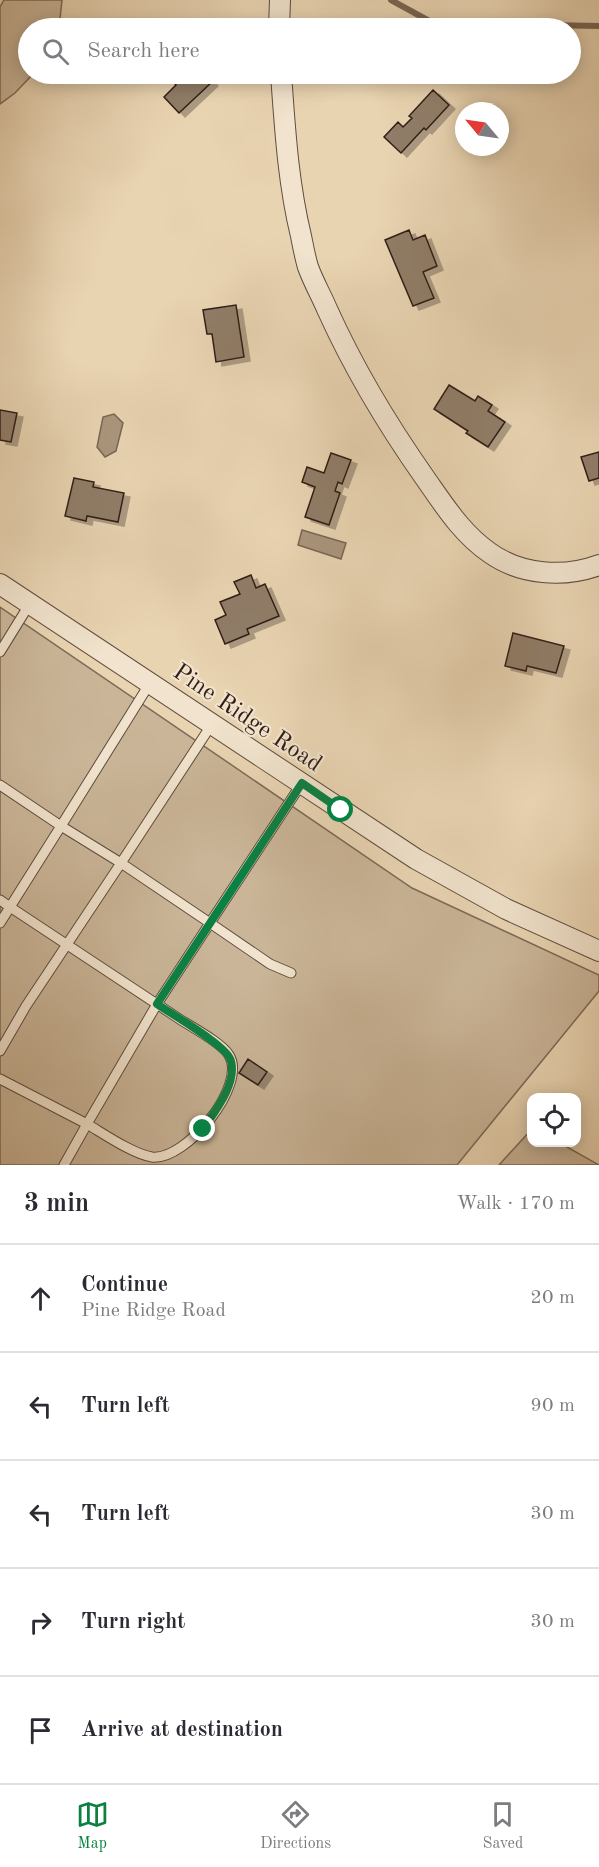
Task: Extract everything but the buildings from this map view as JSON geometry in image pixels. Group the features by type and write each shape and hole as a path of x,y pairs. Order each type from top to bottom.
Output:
{"street":[{"path":"279,18 280,0"},
{"path":"282,84 292,196 308,266 346,351 378,408 406,451 452,517 469,537 491,554 509,564 530,571 561,573 586,570 599,565"},
{"name":"Pine Ridge Road","path":"0,584 362,825 450,880 506,909 599,951"}],"lane":[{"path":"0,652 29,605"},
{"path":"0,923 150,682"},
{"path":"0,1051 26,1006 212,724"},
{"path":"64,1165 157,1004 302,783"},
{"path":"0,785 121,863 264,960 291,973"},
{"path":"0,900 223,1048 229,1054 232,1070 222,1101 203,1129 187,1144 170,1153 153,1157 126,1146 0,1079"}],"shaded area":[{"path":"4,0 62,0 60,18 18,18 18,84 24,84 0,104 0,7"},
{"path":"114,414 123,423 116,451 105,457 97,447 103,417"},
{"path":"302,530 346,543 341,559 298,545"},
{"path":"0,607 412,888 599,975 599,991 457,1165 0,1165"},
{"path":"527,1134 527,1147 567,1147 599,1165 499,1165"}],"waterway":[{"path":"391,0 424,18"},
{"path":"581,26 599,26"}],"route":[{"path":"203,1129 222,1101 230,1080 232,1070 229,1054 157,1004 302,783 341,810"}]}
